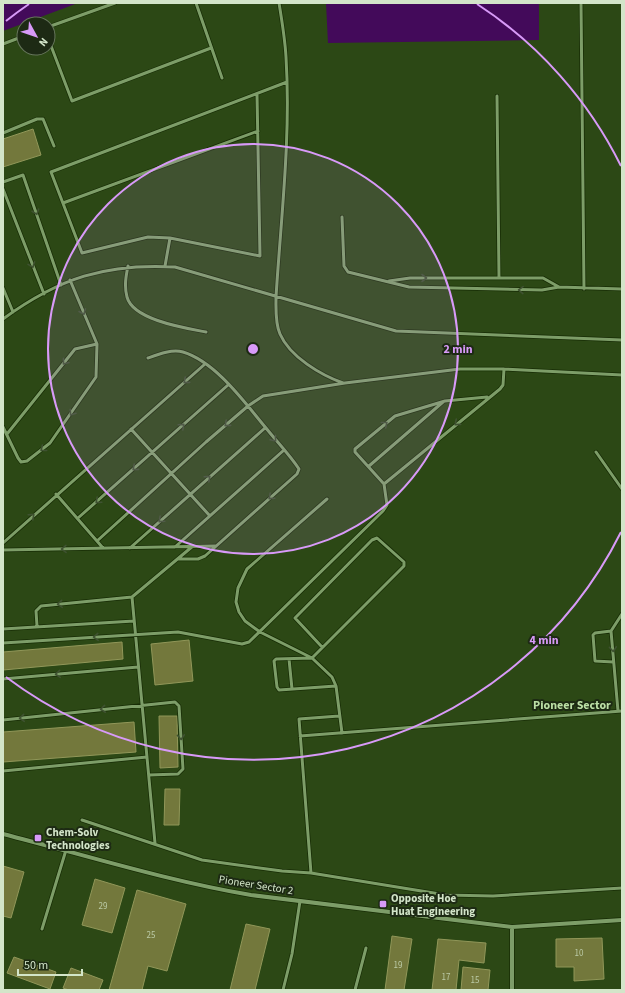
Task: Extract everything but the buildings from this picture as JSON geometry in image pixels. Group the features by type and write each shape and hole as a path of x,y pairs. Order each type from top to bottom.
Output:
{"street":[{"name":"Pioneer Sector 2","path":"3,834 226,891 512,927 622,920"},
{"path":"512,927 512,990"}],"lane":[{"path":"56,24 115,3"},
{"path":"196,3 222,78"},
{"path":"279,3 286,56 287,82 286,129 276,297 279,333 284,342 309,365 328,377 345,384"},
{"path":"580,3 584,289"},
{"path":"3,44 16,39"},
{"path":"55,56 72,102 211,48"},
{"path":"257,94 260,256 170,238 148,236 82,253 51,172 287,82"},
{"path":"497,96 499,278"},
{"path":"3,133 37,119 43,119 54,146"},
{"path":"63,202 258,131"},
{"path":"3,182 23,175 61,285"},
{"path":"3,189 44,294"},
{"path":"342,216 344,266 348,272 417,287 542,290 559,287 622,290"},
{"path":"165,266 170,238"},
{"path":"3,319 70,280 94,272 128,266 175,266 276,297 396,331 622,340"},
{"path":"128,266 125,284 127,298 134,309 159,321 206,332"},
{"path":"385,281 410,278 543,278 559,287"},
{"path":"3,427 18,458 23,462 50,443 96,377 97,344 70,280"},
{"path":"3,288 13,312"},
{"path":"7,434 75,349 97,344"},
{"path":"148,358 165,352 182,352 205,364 248,406 298,466 298,472 202,558 179,559"},
{"path":"3,542 205,364"},
{"path":"97,541 248,406 262,396 460,369 504,369 622,375"},
{"path":"384,484 503,385 504,369"},
{"path":"78,518 228,385"},
{"path":"3,643 178,632 242,644 249,642 383,511 387,500 384,484 355,452 355,449 395,416 444,401 487,398"},
{"path":"369,466 444,401"},
{"path":"130,548 265,428"},
{"path":"132,429 210,516"},
{"path":"175,547 284,450"},
{"path":"596,452 622,488"},
{"path":"56,494 103,548"},
{"path":"327,499 243,574 238,588 236,602 239,612 245,621 260,632 312,658 329,674 336,686 342,733"},
{"path":"322,647 295,618 372,540 377,538 404,562 404,566 312,658 276,659 274,661 277,687 280,690 336,686"},
{"path":"37,626 36,611 41,606 132,597 193,546"},
{"path":"3,550 216,546"},
{"path":"132,597 155,843"},
{"path":"618,711 611,631 622,614"},
{"path":"3,629 134,621"},
{"path":"611,631 595,632 593,635 595,661 613,662"},
{"path":"289,659 292,689"},
{"path":"3,679 138,667"},
{"path":"3,720 175,702 179,706 183,769 178,774 149,776"},
{"path":"300,736 622,711"},
{"path":"311,873 299,719 339,716"},
{"path":"3,771 147,757"},
{"path":"82,820 155,843 177,853 202,860 282,871 311,873 446,895 493,896 622,888"},
{"path":"42,929 66,850"},
{"path":"283,990 292,954 300,901"},
{"path":"355,990 366,948"}],"shaded area":[{"path":"3,3 78,3 43,16 16,16 16,26 3,31"},
{"path":"326,3 539,3 539,40 328,43"}],"place":[{"name":"Chem-Solv Technologies","path":"38,838"},
{"name":"Opposite Hoe Huat Engineering","path":"383,904"}],"district":[{"name":"Pioneer Sector","path":"572,705"}]}
